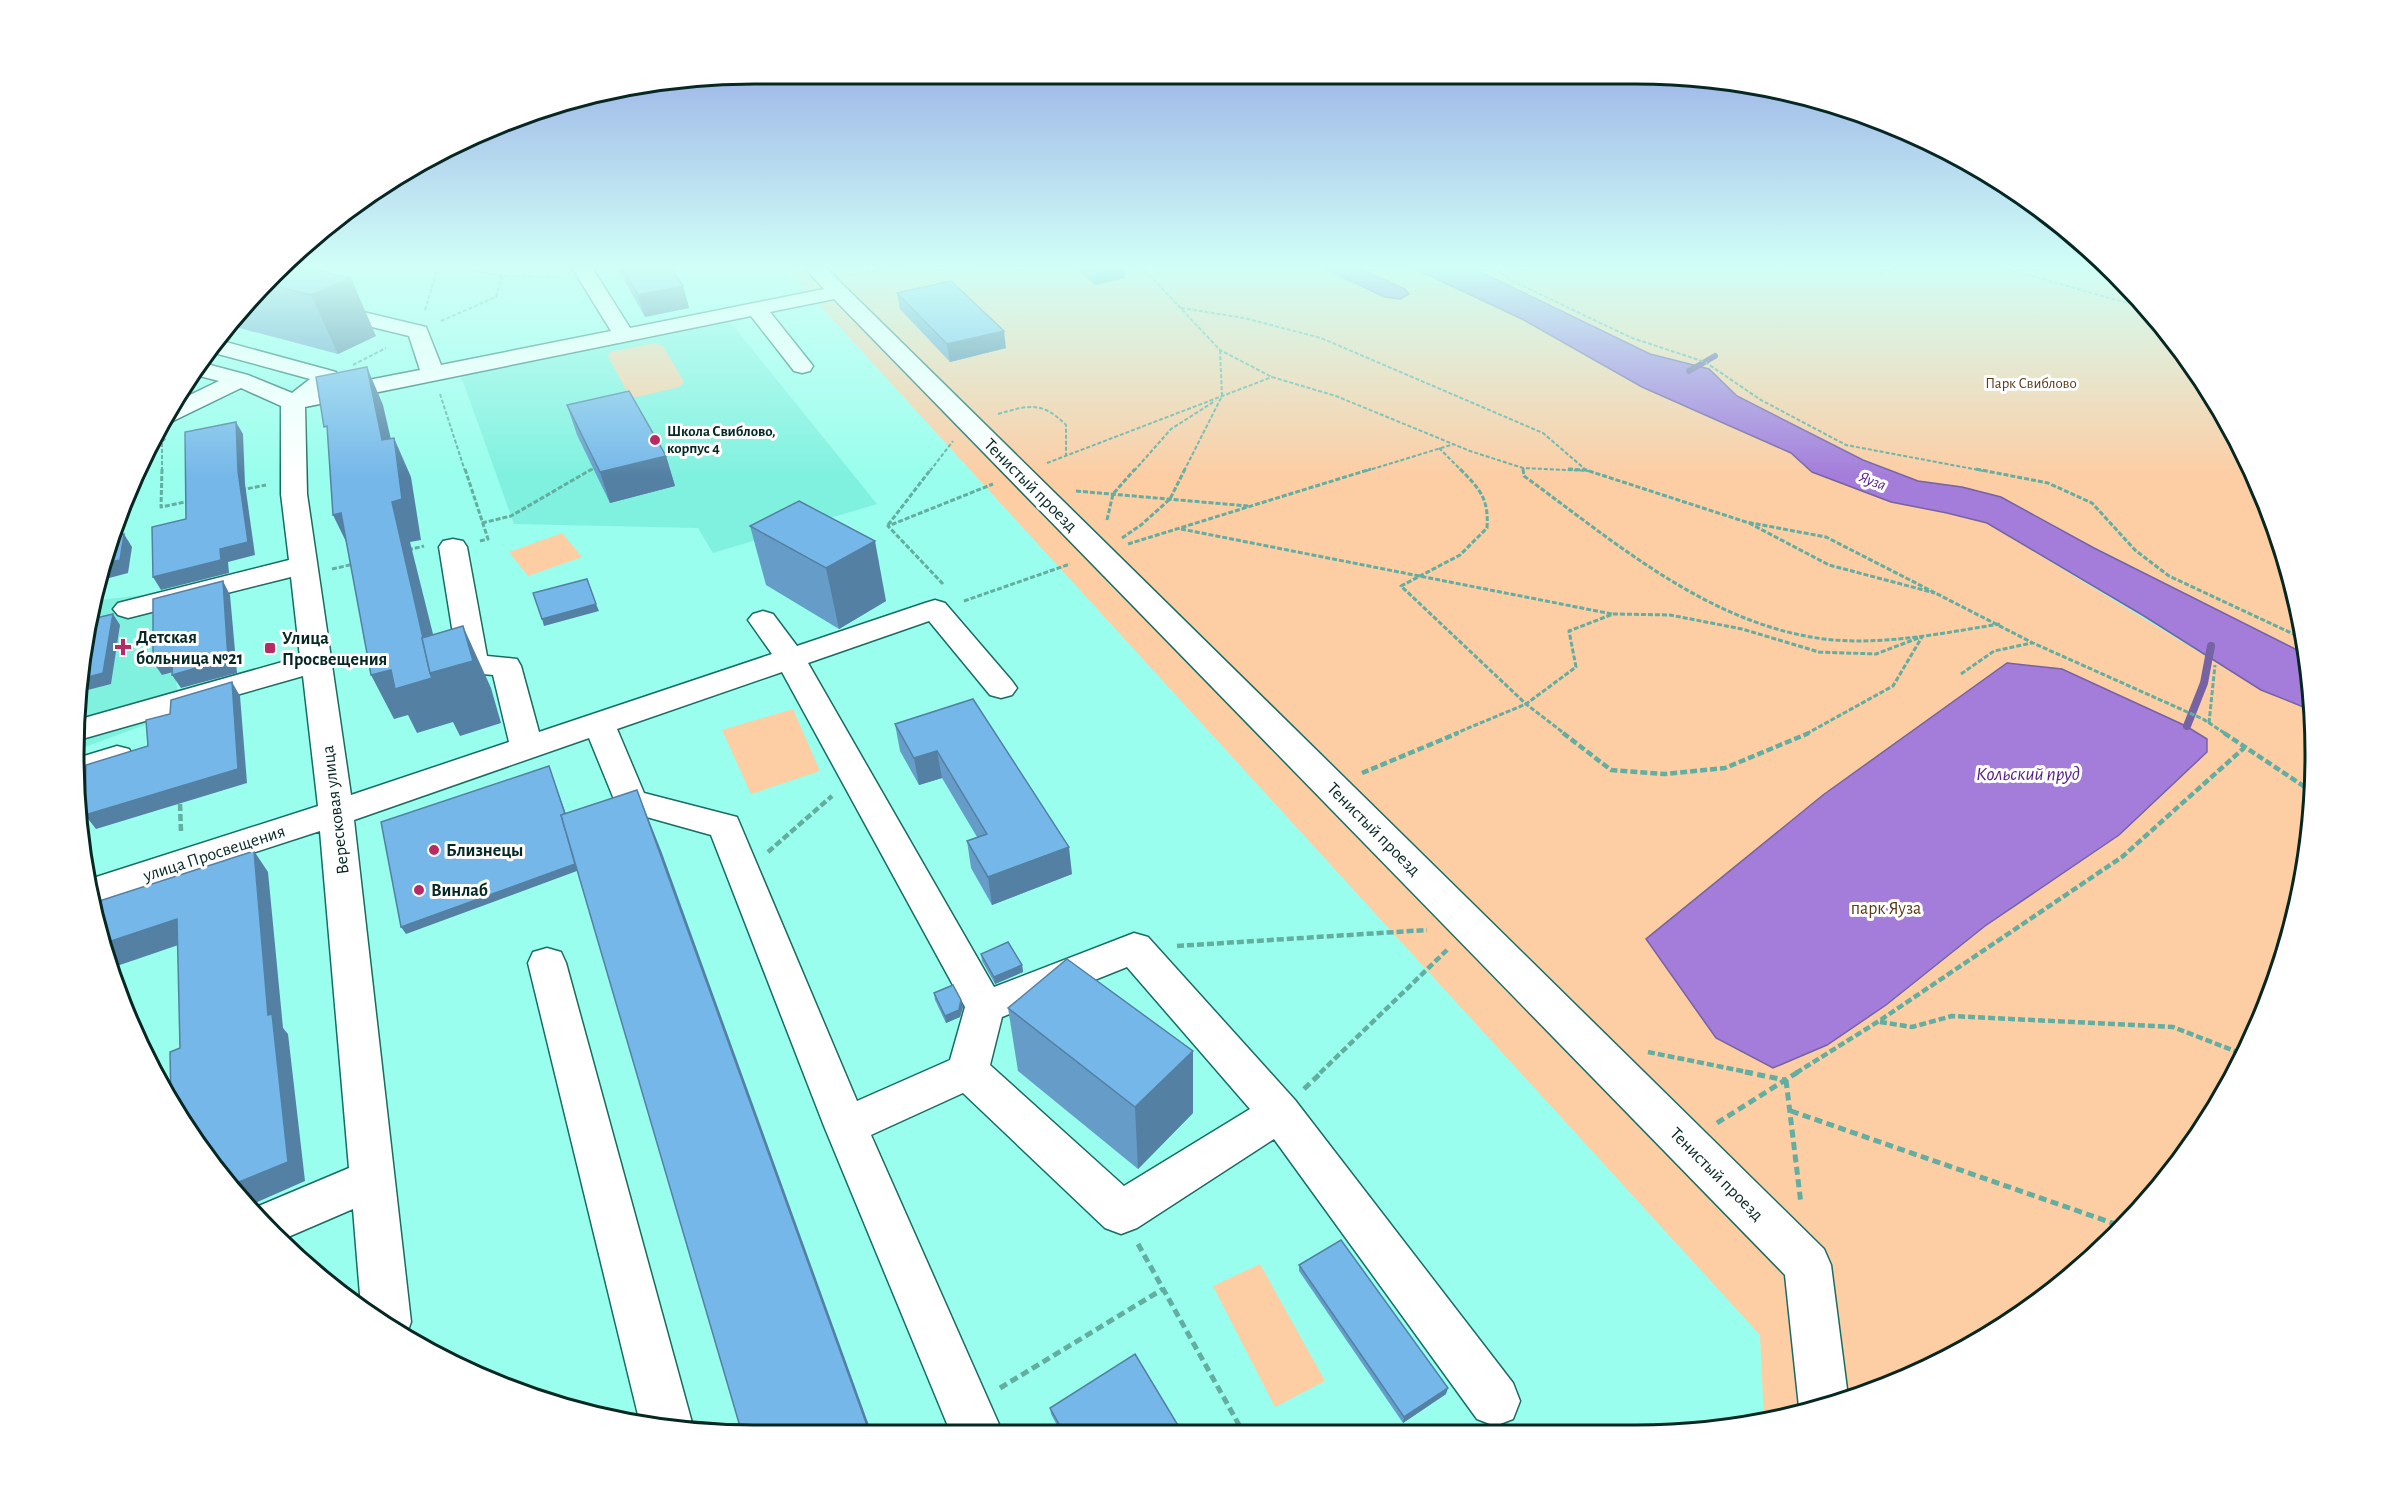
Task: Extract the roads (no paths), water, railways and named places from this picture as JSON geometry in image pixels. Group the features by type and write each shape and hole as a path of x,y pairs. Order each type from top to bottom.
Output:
{"street":[{"path":"420,336 433,374"},
{"path":"205,371 240,380 293,402 563,345 615,336"},
{"path":"778,336 802,366"},
{"name":"Тенистый проезд","path":"892,336 968,422 1808,1265 1823,1397"},
{"path":"222,348 328,377 293,402"},
{"path":"181,408 240,380"},
{"name":"Вересковая улица","path":"293,402 294,479 336,813 386,1315"},
{"path":"453,548 473,665 506,666 527,748"},
{"path":"146,587 303,563"},
{"path":"128,609 303,563"},
{"name":"улица Просвещения","path":"98,890 336,813 935,609 1001,688"},
{"path":"763,620 790,658 985,1007 968,1071"},
{"path":"85,729 316,662"},
{"path":"599,723 630,801 725,826 846,1125 972,1420"},
{"path":"84,767 117,757"},
{"path":"985,1007 1134,948 1280,1113 1495,1401"},
{"path":"547,963 665,1419"},
{"path":"846,1125 968,1071"},
{"path":"968,1071 1121,1213 1280,1113"},
{"path":"273,1222 372,1179"}],"water":[{"name":"Яуза","path":"1553,336 1614,336 1650,354 1709,369 1737,396 1863,460 1918,481 1962,487 2001,497 2094,548 2296,650 2304,707 2261,690 2144,616 1987,523 1891,502 1812,472 1791,453 1642,387"},
{"name":"Кольский пруд","path":"2007,663 2062,669 2186,726 2207,739 2207,752 2119,835 1985,926 1886,1005 1827,1045 1773,1068 1716,1038 1646,939 1823,795"}],"waterway":[{"path":"1689,371 1715,356"},
{"path":"2187,726 2204,683 2211,646"}],"place":[{"name":"Школа Свиблово, корпус 4","path":"655,440"},
{"name":"Детская больница №21","path":"123,647"},
{"name":"Улица Просвещения","path":"270,648"},
{"name":"Близнецы","path":"434,850"},
{"name":"Винлаб","path":"419,890"}],"park label":[{"name":"Парк Свиблово","path":"2031,383"},
{"name":"парк Яуза","path":"1886,908"}]}
